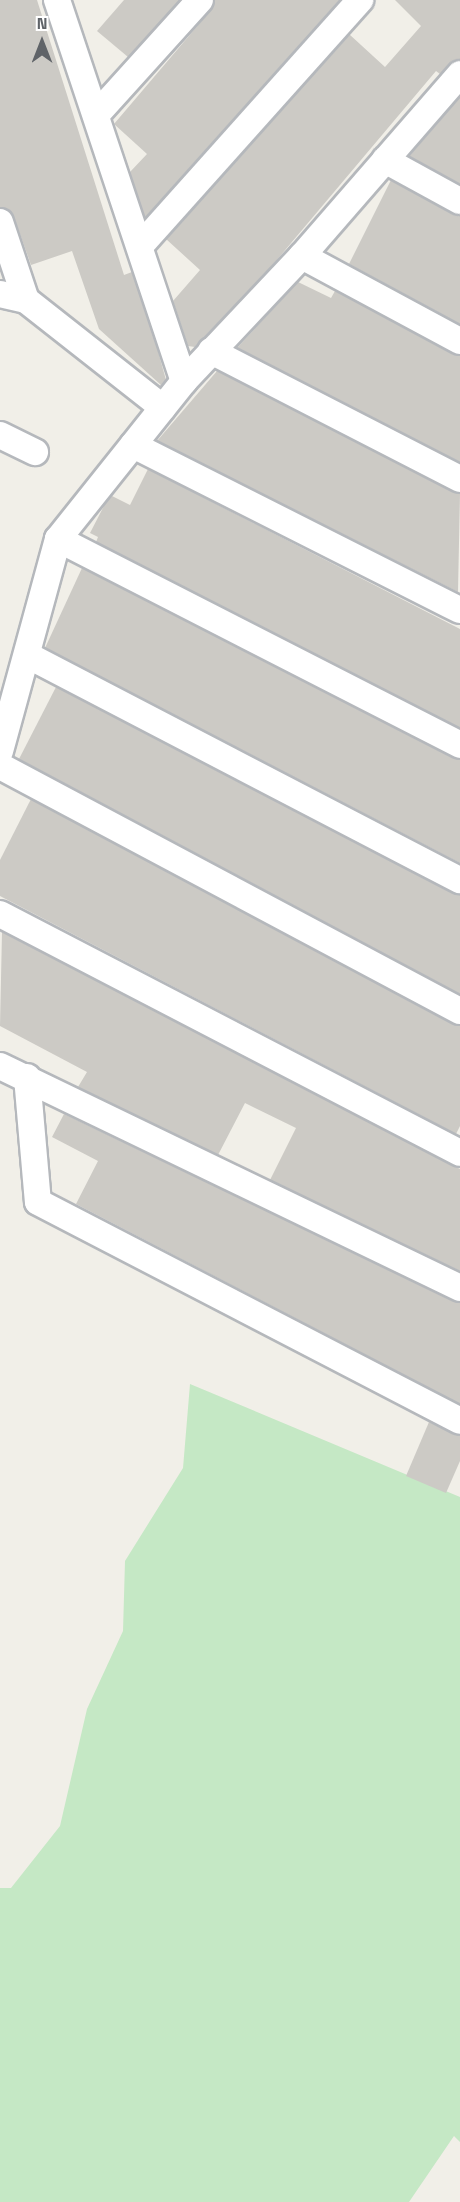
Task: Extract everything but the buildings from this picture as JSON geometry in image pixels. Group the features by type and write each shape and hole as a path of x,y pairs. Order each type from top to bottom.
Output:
{"street":[{"path":"57,0 141,245 184,381"},
{"path":"96,115 200,0"},
{"path":"141,245 360,0"},
{"path":"0,751 58,539 184,381 302,256 460,74"},
{"path":"385,160 460,201"},
{"path":"0,222 26,300"},
{"path":"302,256 460,341"},
{"path":"0,294 26,300 164,408"},
{"path":"211,351 460,479"},
{"path":"0,435 35,452"},
{"path":"133,445 460,610"},
{"path":"58,539 460,745"},
{"path":"27,655 460,880"},
{"path":"0,766 460,1011"},
{"path":"0,914 460,1153"},
{"path":"0,1066 27,1077 460,1288"},
{"path":"27,1077 38,1202 460,1421"}],"green space":[{"path":"190,1384 460,1497 460,2142 454,2136 409,2202 0,2202 0,1888 11,1888 60,1826 87,1709 123,1631 125,1561 183,1468"}]}
